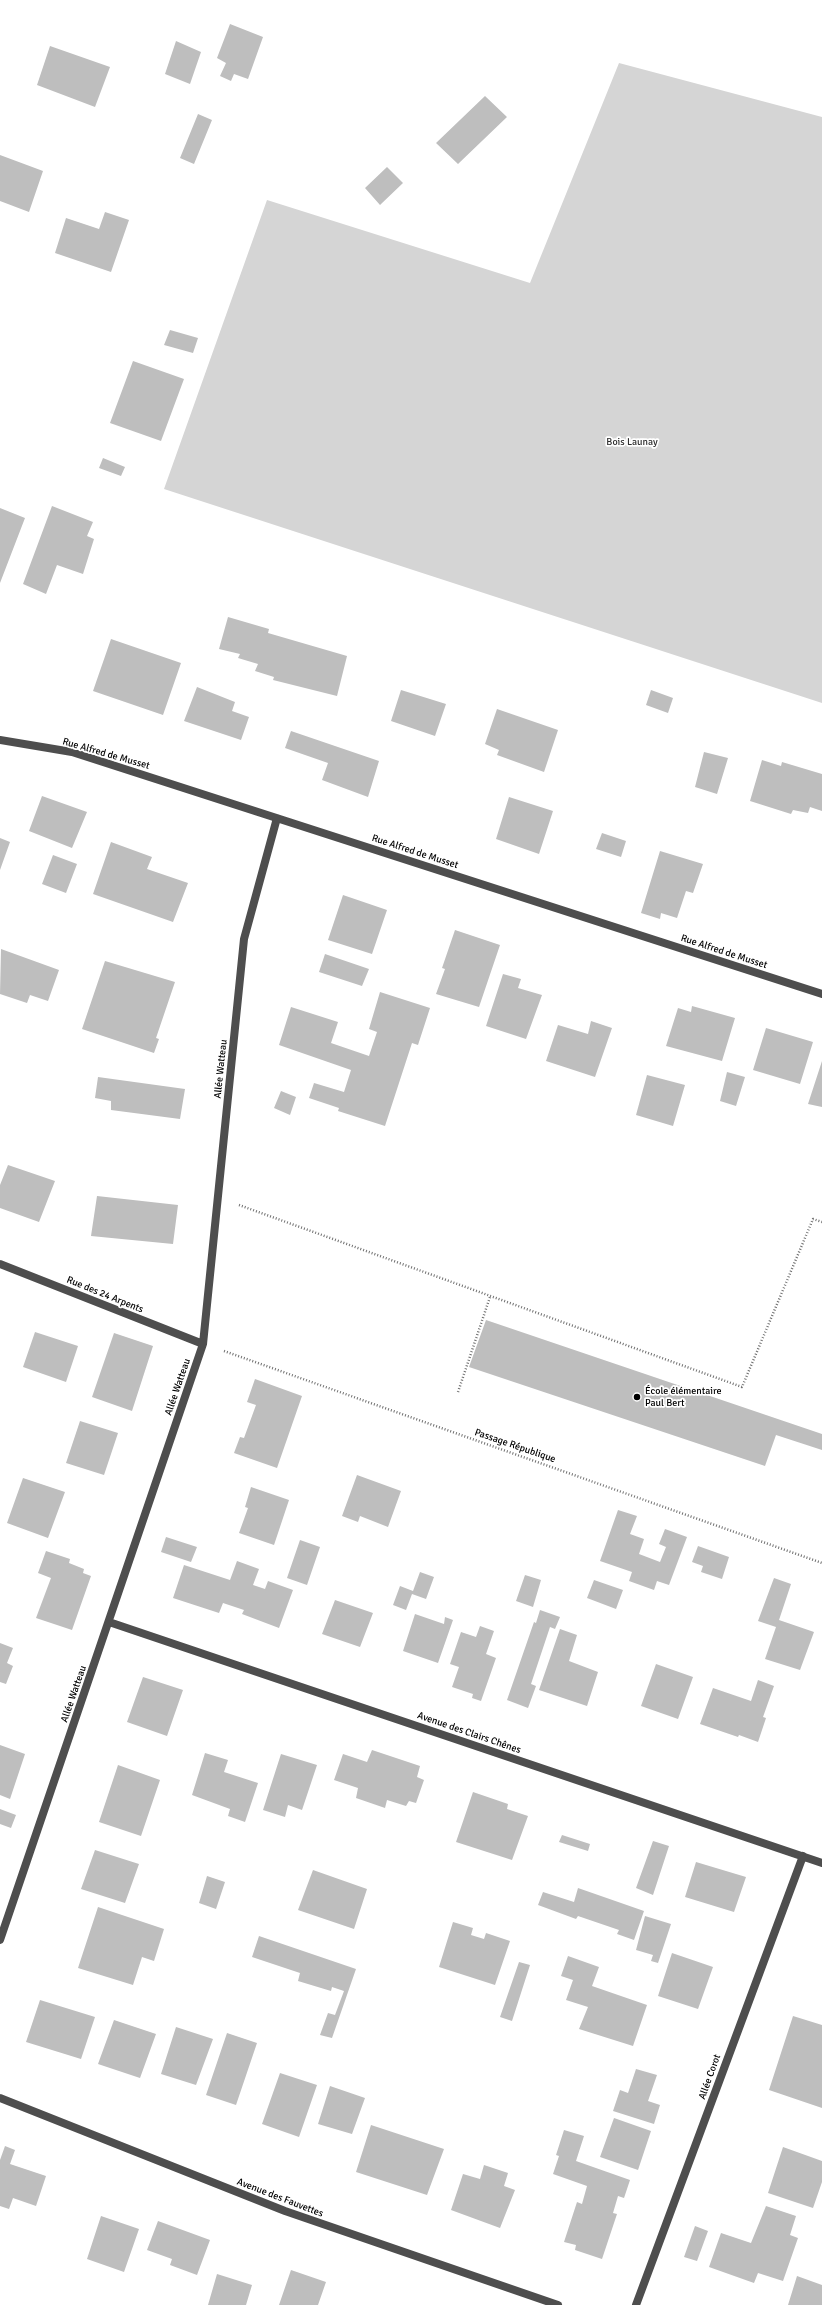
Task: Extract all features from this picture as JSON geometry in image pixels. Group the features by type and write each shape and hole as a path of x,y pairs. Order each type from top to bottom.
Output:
{"street":[{"name":"Rue Alfred de Musset","path":"0,740 72,752 822,994"},
{"name":"Allée Watteau","path":"0,1940 203,1344 244,938 278,818"},
{"name":"Rue des 24 Arpents","path":"0,1264 203,1344"},
{"name":"Avenue des Clairs Chênes","path":"109,1622 822,1863"},
{"name":"Allée Corot","path":"636,2305 802,1856"},
{"name":"Avenue des Fauvettes","path":"0,2098 285,2211 558,2305"}],"path":[{"path":"218,1197 490,1297 742,1387 813,1219 822,1222"},
{"path":"458,1392 490,1297"},
{"name":"Passage République","path":"203,1344 822,1563"}],"green space":[{"name":"Bois Launay","path":"619,63 822,117 822,703 164,489 267,200 530,283"}],"building":[{"path":"230,24 263,37 248,79 234,74 231,81 220,76 226,63 217,58"},
{"path":"176,41 201,52 190,84 165,74"},
{"path":"50,46 110,67 95,107 37,85"},
{"path":"485,96 507,117 458,164 436,143"},
{"path":"198,114 212,120 194,164 180,158"},
{"path":"0,155 43,171 29,212 0,201"},
{"path":"387,167 403,183 380,205 365,188"},
{"path":"105,212 129,220 111,272 55,253 66,218 99,229"},
{"path":"170,330 198,338 193,353 164,345"},
{"path":"133,361 184,379 161,441 110,423"},
{"path":"103,458 125,467 121,476 99,468"},
{"path":"52,506 93,522 87,536 94,539 83,574 57,565 46,594 23,584"},
{"path":"0,508 25,518 0,583"},
{"path":"228,617 269,629 268,633 347,656 337,696 273,680 274,677 255,671 258,664 238,658 240,654 219,649"},
{"path":"111,639 181,663 163,715 93,691"},
{"path":"197,687 235,702 232,711 249,717 241,740 184,721"},
{"path":"401,690 446,704 435,736 391,721"},
{"path":"651,690 673,698 668,713 646,705"},
{"path":"497,709 558,730 544,772 497,755 499,750 485,744"},
{"path":"291,731 379,761 368,797 322,780 328,763 285,748"},
{"path":"704,752 728,758 717,794 695,787"},
{"path":"762,760 781,766 782,762 822,774 822,811 810,807 808,813 793,810 791,814 750,801"},
{"path":"42,796 87,812 72,848 29,831"},
{"path":"509,797 553,811 539,854 496,839"},
{"path":"602,833 626,841 621,857 596,849"},
{"path":"0,838 10,842 0,870"},
{"path":"111,842 152,857 147,869 188,883 173,922 93,894"},
{"path":"660,851 703,864 693,893 686,891 677,918 661,913 660,919 641,913"},
{"path":"53,855 77,864 66,893 42,884"},
{"path":"343,895 387,910 372,954 328,940"},
{"path":"455,930 500,945 479,1007 436,994 445,969 442,968"},
{"path":"1,949 59,970 48,1001 30,995 27,1003 0,994"},
{"path":"325,954 369,969 362,986 319,972"},
{"path":"105,961 175,982 156,1038 159,1039 154,1053 82,1029"},
{"path":"503,974 521,979 518,988 542,995 526,1039 486,1026"},
{"path":"380,992 430,1008 418,1045 412,1043 385,1126 338,1111 339,1108 309,1098 314,1083 344,1092 351,1070 279,1045 291,1007 338,1022 331,1043 369,1056 377,1032 369,1029"},
{"path":"692,1006 735,1018 722,1061 666,1046 678,1008 691,1012"},
{"path":"591,1021 612,1028 595,1077 546,1061 558,1025 588,1034"},
{"path":"766,1028 813,1042 800,1084 753,1070"},
{"path":"822,1061 822,1107 808,1104"},
{"path":"727,1072 745,1077 736,1106 720,1101"},
{"path":"647,1075 685,1085 673,1126 636,1115"},
{"path":"98,1077 185,1089 180,1119 111,1110 111,1101 95,1098"},
{"path":"281,1091 296,1097 290,1115 274,1108"},
{"path":"8,1165 55,1181 39,1222 0,1208 0,1185"},
{"path":"97,1196 178,1205 173,1244 91,1236"},
{"path":"486,1320 822,1434 822,1450 776,1435 765,1466 469,1367"},
{"path":"35,1332 78,1346 66,1382 23,1367"},
{"path":"114,1333 153,1346 132,1411 92,1397"},
{"path":"255,1379 302,1396 277,1468 234,1453 240,1437 244,1438 256,1405 247,1402"},
{"path":"80,1421 118,1433 104,1475 66,1463"},
{"path":"357,1475 401,1491 388,1527 360,1516 358,1522 342,1516"},
{"path":"23,1478 65,1492 48,1538 7,1523"},
{"path":"251,1487 289,1500 274,1545 239,1533 248,1508 245,1507"},
{"path":"618,1510 637,1516 630,1534 644,1539 639,1554 660,1562 666,1547 659,1544 665,1529 687,1537 669,1585 657,1581 654,1590 629,1581 632,1572 600,1561"},
{"path":"166,1537 197,1547 191,1562 161,1552"},
{"path":"300,1540 320,1547 307,1585 287,1578"},
{"path":"698,1546 729,1557 722,1579 701,1572 703,1566 692,1562"},
{"path":"46,1551 70,1559 69,1563 84,1569 83,1573 91,1576 72,1630 36,1618 51,1578 38,1573"},
{"path":"237,1561 259,1569 253,1585 265,1589 268,1581 293,1590 279,1628 242,1614 244,1610 223,1603 219,1613 173,1598 184,1565 230,1580"},
{"path":"420,1572 434,1577 426,1599 412,1594 406,1610 393,1605 400,1586 413,1591"},
{"path":"525,1575 541,1580 533,1607 516,1601"},
{"path":"774,1578 791,1584 779,1620 814,1632 800,1670 765,1659 776,1627 758,1621"},
{"path":"594,1580 623,1590 616,1609 587,1598"},
{"path":"335,1600 373,1613 360,1647 322,1634"},
{"path":"540,1610 560,1617 555,1629 550,1627 531,1684 536,1686 528,1708 507,1700 534,1622 536,1623"},
{"path":"415,1614 444,1624 445,1617 453,1620 438,1663 403,1651"},
{"path":"480,1626 494,1631 486,1654 496,1658 481,1701 472,1698 473,1694 452,1687 459,1667 450,1664 461,1632 476,1637"},
{"path":"560,1629 577,1635 569,1661 598,1672 587,1706 539,1690"},
{"path":"0,1643 13,1648 7,1663 13,1666 6,1684 0,1682"},
{"path":"656,1664 693,1677 678,1719 641,1706"},
{"path":"143,1677 183,1690 167,1736 127,1722"},
{"path":"758,1680 774,1686 763,1717 766,1718 758,1742 700,1724 713,1688 751,1701"},
{"path":"0,1745 25,1754 10,1799 0,1795"},
{"path":"372,1750 420,1766 417,1777 424,1780 416,1803 409,1801 406,1806 387,1800 385,1808 356,1798 358,1788 334,1780 343,1754 367,1762"},
{"path":"205,1753 228,1760 224,1772 258,1783 245,1822 228,1816 230,1809 192,1795"},
{"path":"281,1754 317,1765 302,1810 288,1805 285,1817 263,1810"},
{"path":"118,1765 160,1780 141,1836 99,1822"},
{"path":"473,1792 508,1804 507,1809 528,1816 512,1860 456,1842"},
{"path":"0,1809 16,1815 11,1828 0,1824"},
{"path":"562,1835 590,1844 588,1851 559,1842"},
{"path":"653,1841 669,1846 653,1895 636,1888"},
{"path":"95,1850 139,1864 125,1903 81,1889"},
{"path":"696,1862 746,1877 734,1912 685,1897"},
{"path":"313,1870 367,1889 354,1929 298,1910"},
{"path":"207,1876 225,1882 216,1909 199,1903"},
{"path":"578,1888 644,1911 634,1940 617,1934 619,1930 578,1916 576,1919 538,1905 543,1892 574,1902"},
{"path":"98,1907 164,1929 154,1961 142,1957 133,1985 78,1968"},
{"path":"645,1916 671,1924 658,1963 651,1961 653,1955 636,1950"},
{"path":"453,1922 473,1928 471,1935 484,1939 486,1933 510,1941 495,1985 439,1967"},
{"path":"259,1936 356,1969 332,2038 320,2035 328,2013 335,2015 344,1991 332,1987 331,1991 298,1981 300,1973 252,1957"},
{"path":"672,1953 713,1967 698,2009 658,1996"},
{"path":"568,1956 599,1967 592,1986 647,2005 633,2046 579,2029 588,2007 566,2000 573,1980 561,1976"},
{"path":"519,1962 530,1965 512,2021 500,2017"},
{"path":"40,2000 95,2017 81,2059 26,2042"},
{"path":"793,2016 822,2025 822,2108 769,2090"},
{"path":"114,2020 156,2034 140,2078 98,2064"},
{"path":"176,2027 213,2039 196,2085 161,2074"},
{"path":"227,2033 257,2043 236,2105 206,2095"},
{"path":"636,2069 657,2075 648,2101 660,2105 654,2124 613,2111 620,2090 628,2093"},
{"path":"280,2073 317,2085 299,2137 262,2124"},
{"path":"330,2086 365,2098 352,2134 318,2124"},
{"path":"614,2118 651,2131 638,2170 600,2157"},
{"path":"371,2125 444,2149 427,2195 356,2172"},
{"path":"564,2130 584,2136 576,2161 630,2180 624,2198 618,2196 613,2213 617,2214 602,2259 575,2250 576,2245 564,2242 577,2202 582,2204 587,2186 553,2174 559,2156 556,2155"},
{"path":"5,2146 15,2150 10,2164 46,2176 36,2206 13,2198 9,2209 0,2206 0,2160"},
{"path":"783,2147 822,2161 822,2182 813,2208 768,2193"},
{"path":"484,2165 508,2173 504,2186 515,2190 500,2228 451,2210 463,2174 480,2179"},
{"path":"766,2206 796,2216 790,2235 798,2238 783,2281 758,2273 754,2283 709,2267 721,2233 751,2243"},
{"path":"101,2216 139,2229 124,2272 87,2259"},
{"path":"158,2221 210,2240 197,2275 170,2265 172,2259 147,2250"},
{"path":"695,2226 708,2231 697,2261 684,2257"},
{"path":"291,2270 326,2282 318,2305 279,2305"},
{"path":"217,2274 252,2285 246,2305 208,2305"},
{"path":"797,2276 822,2285 822,2305 788,2305"}],"place":[{"name":"École élémentaire Paul Bert","path":"637,1397"}]}
